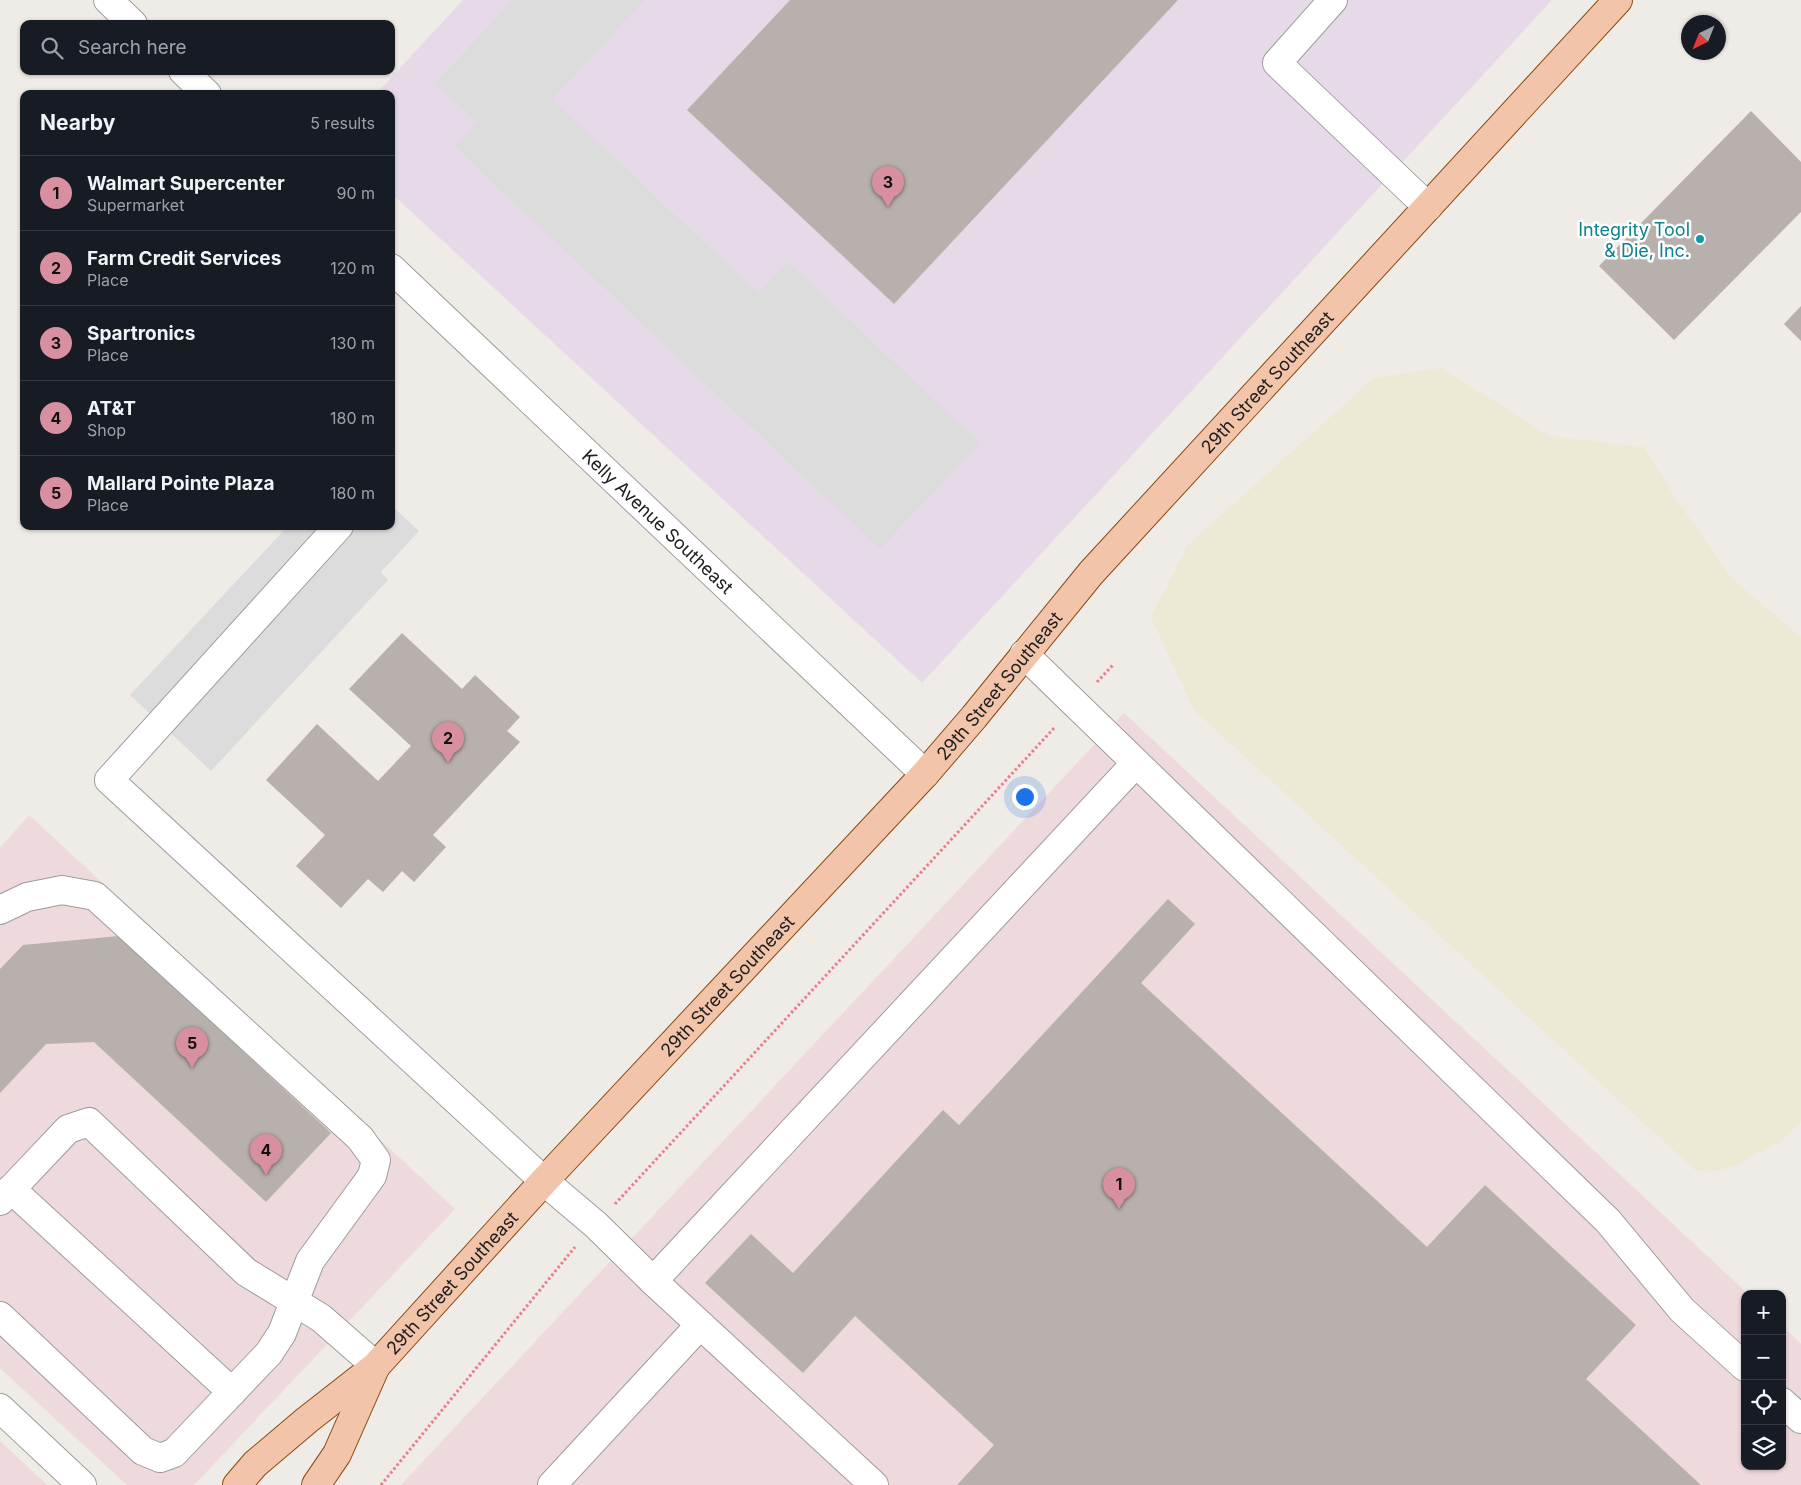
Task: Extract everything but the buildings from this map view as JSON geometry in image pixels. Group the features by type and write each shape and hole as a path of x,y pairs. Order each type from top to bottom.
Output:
{"main road":[{"name":"29th Street Southeast","path":"237,1485 256,1464 307,1420 376,1366 544,1181 925,774 1091,573 1618,0"},
{"name":"29th Street Southeast","path":"316,1485 337,1454 376,1366"}],"street":[{"path":"108,0 129,20"},
{"path":"1333,0 1278,63 1428,207"},
{"path":"187,75 203,90"},
{"name":"Kelly Avenue Southeast","path":"395,272 925,774"},
{"path":"335,530 109,780 544,1181 596,1225 700,1325 874,1485"},
{"path":"1024,654 1608,1221 1682,1310 1741,1363"},
{"path":"653,1281 1136,763"},
{"path":"0,910 27,897 62,890 95,896 360,1138 376,1160 372,1176 310,1261 282,1333 269,1353 174,1453 160,1458 143,1451 0,1316"},
{"path":"232,1392 6,1195 68,1128 89,1122 246,1272 321,1318 376,1366"},
{"path":"552,1485 700,1325"},
{"path":"1786,1406 1801,1419"},
{"path":"0,1408 82,1485"}],"path":[{"path":"381,1485 573,1250 1113,665"}],"shaded area":[{"path":"463,0 1552,0 922,683 395,197 395,90 380,90"},
{"path":"513,0 645,0 552,99 758,293 788,262 980,443 880,549 454,146 477,122 435,83"},
{"path":"1441,368 1550,436 1644,447 1676,499 1732,579 1801,637 1801,1121 1783,1140 1734,1166 1711,1172 1695,1170 1194,710 1151,617 1188,545 1374,378"},
{"path":"395,509 419,531 381,572 388,580 211,771 130,695 284,530 395,530"},
{"path":"1124,713 1744,1290 1741,1290 1741,1470 1786,1470 1786,1330 1801,1344 1801,1485 401,1485"},
{"path":"29,815 455,1209 194,1485 127,1485 0,1368 0,848"},
{"path":"0,1441 47,1485 0,1485"}],"place":[{"name":"Spartronics","path":"888,207"},
{"name":"Integrity Tool & Die, Inc.","path":"1700,239"},
{"name":"Farm Credit Services","path":"448,763"},
{"name":"Mallard Pointe Plaza","path":"192,1068"},
{"name":"AT&T","path":"266,1175"},
{"name":"Walmart Supercenter","path":"1119,1209"}]}
